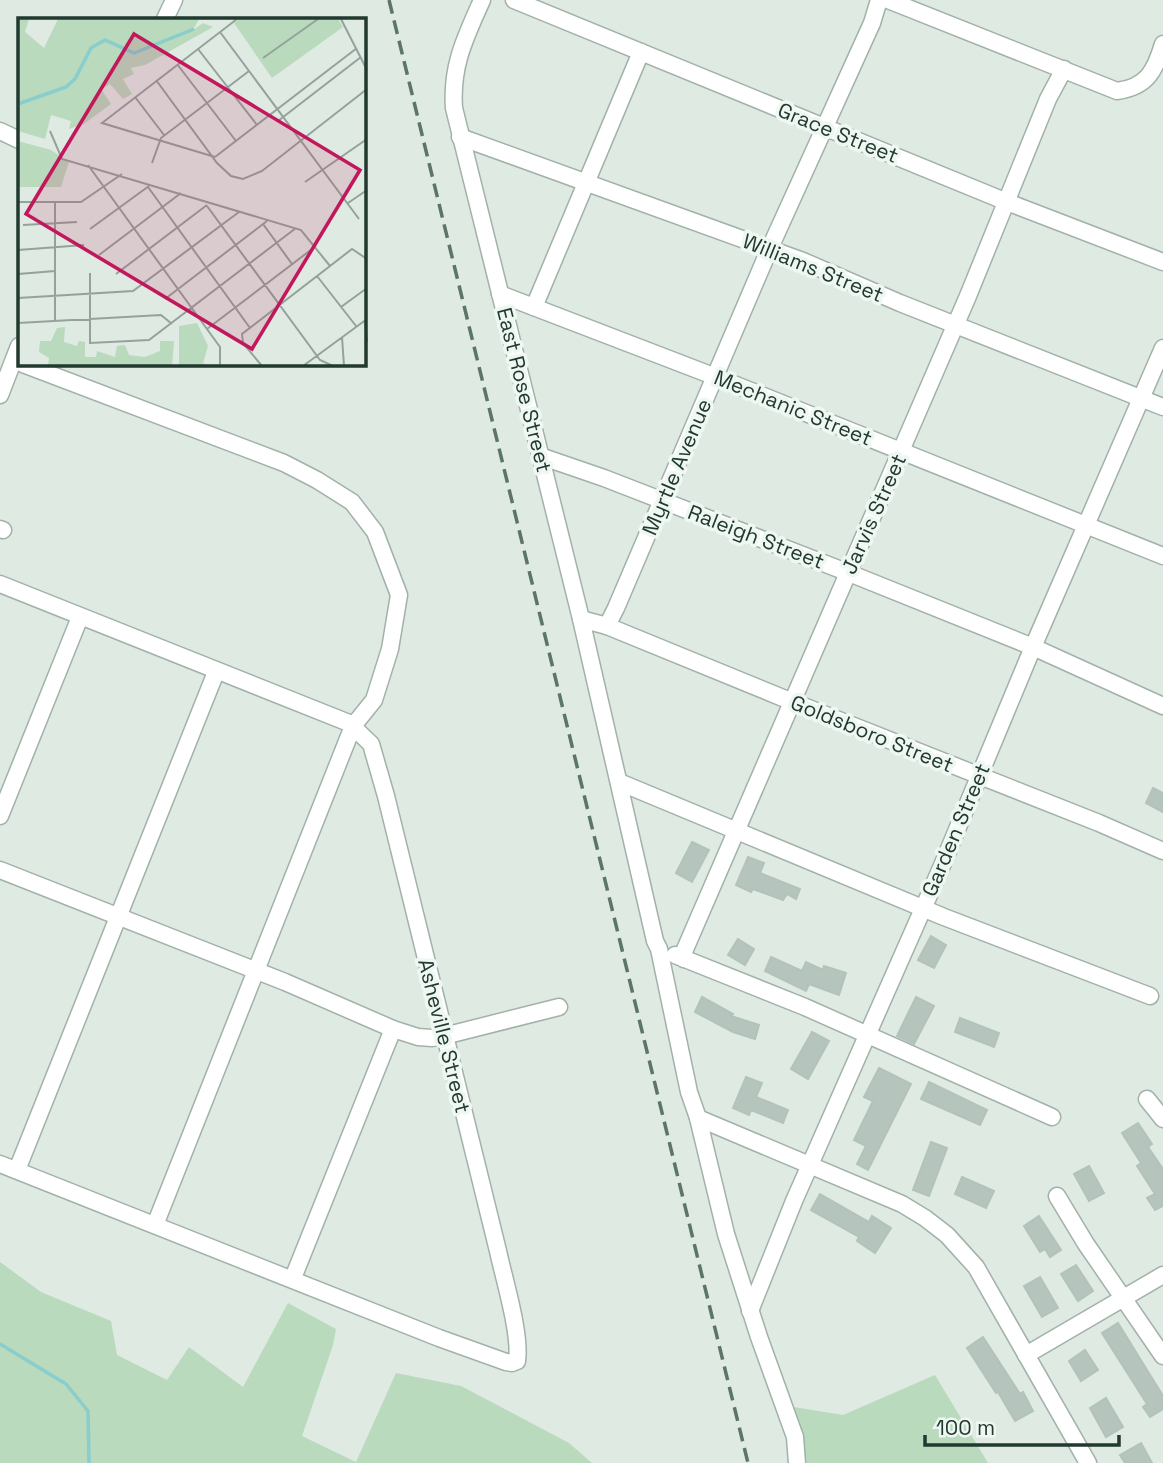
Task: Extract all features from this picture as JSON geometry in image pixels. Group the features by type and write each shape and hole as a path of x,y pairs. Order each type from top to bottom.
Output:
{"street":[{"path":"165,18 174,0"},
{"name":"East Rose Street","path":"482,0 462,45 455,69 454,108 460,137 581,619 659,949 686,1079 726,1234 795,1437 797,1463"},
{"name":"Grace Street","path":"514,0 1007,202 1163,262"},
{"name":"Myrtle Avenue","path":"607,626 823,127 872,23 879,0"},
{"path":"888,0 1117,91 1133,89 1149,76 1158,61 1163,44"},
{"path":"534,307 641,52"},
{"name":"Jarvis Street","path":"684,959 683,954 956,324 1048,99 1064,69"},
{"path":"0,131 18,140"},
{"name":"Williams Street","path":"460,137 769,250 1163,407"},
{"name":"Mechanic Street","path":"500,294 716,377 1163,556"},
{"name":"Garden Street","path":"750,1311 785,1224 1163,348"},
{"path":"0,396 15,357"},
{"path":"38,366 285,463 352,502 374,532 399,595 390,649 374,700 353,726 155,1225"},
{"name":"Raleigh Street","path":"540,456 849,573 1033,648 1163,706"},
{"path":"0,584 353,726"},
{"path":"0,816 80,617"},
{"name":"Goldsboro Street","path":"581,619 607,626 1163,850"},
{"path":"17,1170 216,672"},
{"name":"Asheville Street","path":"293,1278 506,1362 517,1361 518,1353 498,1251 386,796 371,744 353,726"},
{"path":"619,782 944,917 1150,996"},
{"path":"0,870 418,1037 444,1036 559,1007"},
{"path":"659,949 805,1007 1052,1117"},
{"path":"0,1164 293,1278 393,1028"},
{"path":"1147,1099 1163,1119"},
{"path":"698,1118 902,1204 947,1235 976,1268 1088,1463"},
{"path":"1057,1196 1163,1356"},
{"path":"1026,1355 1163,1275"}],"green space":[{"path":"0,1262 41,1292 111,1321 117,1355 167,1380 189,1347 243,1387 288,1303 336,1329 302,1436 356,1462 396,1373 461,1386 569,1443 592,1463 0,1463"},
{"path":"935,1375 988,1463 807,1463 794,1407 843,1415"}],"building":[{"path":"1153,788 1163,793 1163,812 1146,803"},
{"path":"692,842 709,850 692,882 676,873"},
{"path":"748,857 764,863 760,873 800,889 796,899 787,894 783,900 753,889 751,892 736,885"},
{"path":"931,936 946,945 934,968 918,960"},
{"path":"738,939 754,949 745,965 728,955"},
{"path":"771,957 802,971 806,962 823,970 824,966 846,973 839,995 809,984 806,991 765,971"},
{"path":"702,997 733,1014 731,1016 759,1025 755,1039 733,1032 695,1012"},
{"path":"916,997 934,1006 914,1044 897,1036"},
{"path":"960,1018 999,1033 994,1047 955,1032"},
{"path":"812,1032 829,1041 808,1079 791,1069"},
{"path":"879,1068 911,1084 868,1170 857,1164 866,1146 854,1140 873,1101 864,1097"},
{"path":"746,1077 762,1083 756,1097 788,1110 783,1123 751,1110 749,1115 733,1108"},
{"path":"929,1082 987,1110 980,1125 921,1099"},
{"path":"1138,1123 1152,1144 1148,1147 1163,1169 1163,1206 1155,1210 1147,1198 1155,1194 1137,1166 1141,1163 1122,1133"},
{"path":"931,1142 947,1148 929,1196 913,1190"},
{"path":"1089,1166 1104,1193 1089,1201 1074,1174"},
{"path":"962,1177 994,1191 986,1208 955,1194"},
{"path":"820,1194 869,1222 872,1216 891,1228 875,1253 857,1241 859,1237 811,1210"},
{"path":"1039,1216 1061,1250 1050,1257 1045,1249 1040,1252 1024,1226"},
{"path":"1076,1265 1093,1291 1078,1301 1061,1274"},
{"path":"1040,1277 1058,1308 1042,1317 1024,1286"},
{"path":"1118,1323 1163,1396 1163,1409 1150,1417 1143,1407 1147,1404 1102,1333"},
{"path":"983,1337 1020,1394 1023,1392 1033,1411 1015,1421 967,1348"},
{"path":"1085,1350 1098,1370 1081,1381 1069,1361"},
{"path":"1106,1398 1123,1427 1106,1437 1090,1408"},
{"path":"1141,1443 1152,1463 1125,1463 1120,1455"}],"waterway":[{"path":"0,1344 66,1384 88,1411 89,1463"}],"railway":[{"path":"389,0 748,1463"}]}
